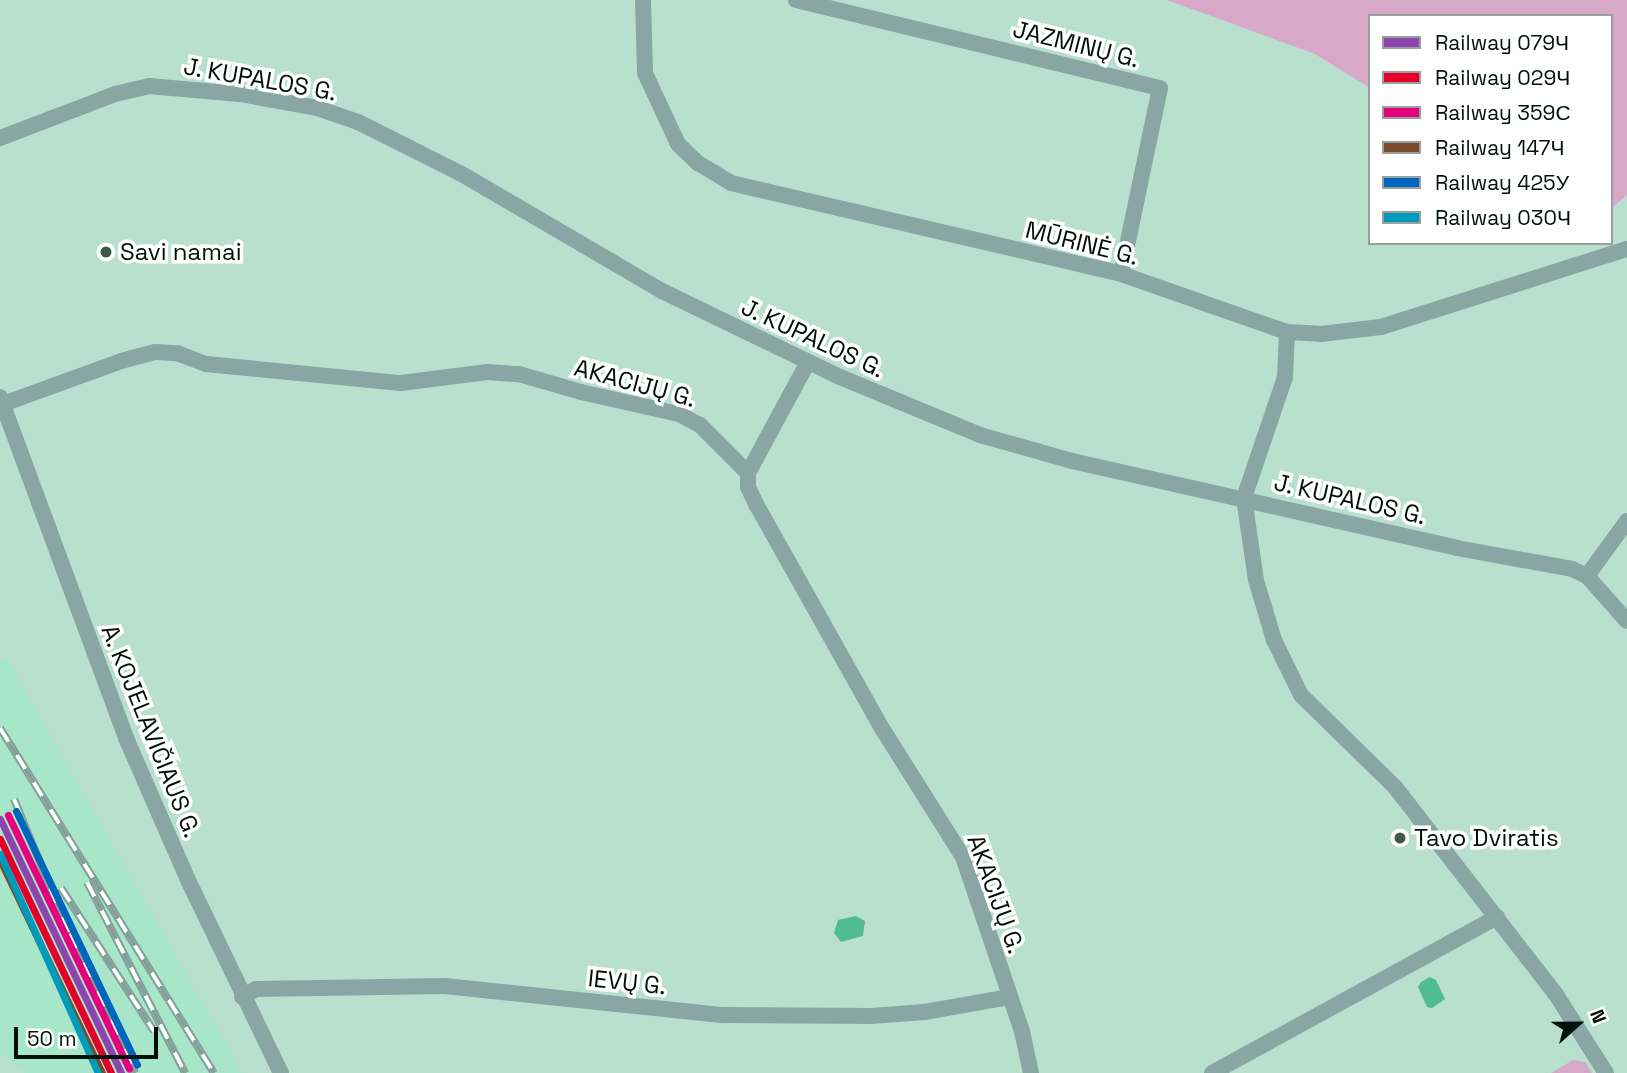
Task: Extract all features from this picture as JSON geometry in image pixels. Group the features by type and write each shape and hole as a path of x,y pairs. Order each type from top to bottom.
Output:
{"street":[{"name":"MŪRINĖ G.","path":"643,0 645,73 678,144 698,163 731,183 1121,274 1287,332 1321,334 1381,327 1627,249"},
{"name":"JAZMINŲ G.","path":"796,0 1160,88 1121,274"},
{"name":"J. KUPALOS G.","path":"0,138 95,101 149,86 240,94 317,108 358,122 460,173 662,291 808,362 980,435 1031,452 1457,548 1572,569 1587,576"},
{"path":"1287,332 1284,377 1244,498 1256,580 1275,640 1301,695 1395,787 1555,993 1606,1073"},
{"name":"AKACIJŲ G.","path":"2,400 155,352 177,353 206,364 401,383 487,372 519,374 581,392 679,414 700,425 748,473 748,487 756,504 883,730 963,857 1022,1031 1031,1073"},
{"path":"748,473 808,362"},
{"name":"A. KOJELAVIČIAUS G.","path":"2,400 126,738 242,997 281,1073"},
{"path":"1627,521 1587,576 1627,621"},
{"path":"1212,1073 1497,917"},
{"name":"IEVŲ G.","path":"242,997 256,989 445,986 723,1014 871,1016 925,1012 1009,996"}],"shaded area":[{"path":"1167,0 1627,0 1627,195 1613,207 1613,14 1368,14 1368,87 1315,54"},
{"path":"7,659 242,1073 26,1073 0,1052 0,660"},
{"path":"856,916 865,921 863,936 841,942 834,933 838,920"},
{"path":"1430,977 1436,980 1445,999 1432,1008 1427,1007 1418,987"},
{"path":"1573,1060 1585,1062 1592,1073 1551,1073"}],"railway":[{"path":"0,728 214,1073"},
{"path":"14,799 69,934 135,1073"},
{"path":"87,882 185,1073"},
{"path":"61,888 154,1031"}],"rail line":[{"name":"425У","path":"16,811 137,1065"},
{"name":"359С","path":"8,815 129,1069"},
{"name":"079Ч","path":"0,819 121,1073"},
{"name":"029Ч","path":"0,839 111,1073"},
{"name":"030Ч","path":"0,854 98,1073"},
{"name":"147Ч","path":"0,860 102,1073"}],"place":[{"name":"Savi namai","path":"106,252"},
{"name":"Tavo Dviratis","path":"1400,838"}]}
